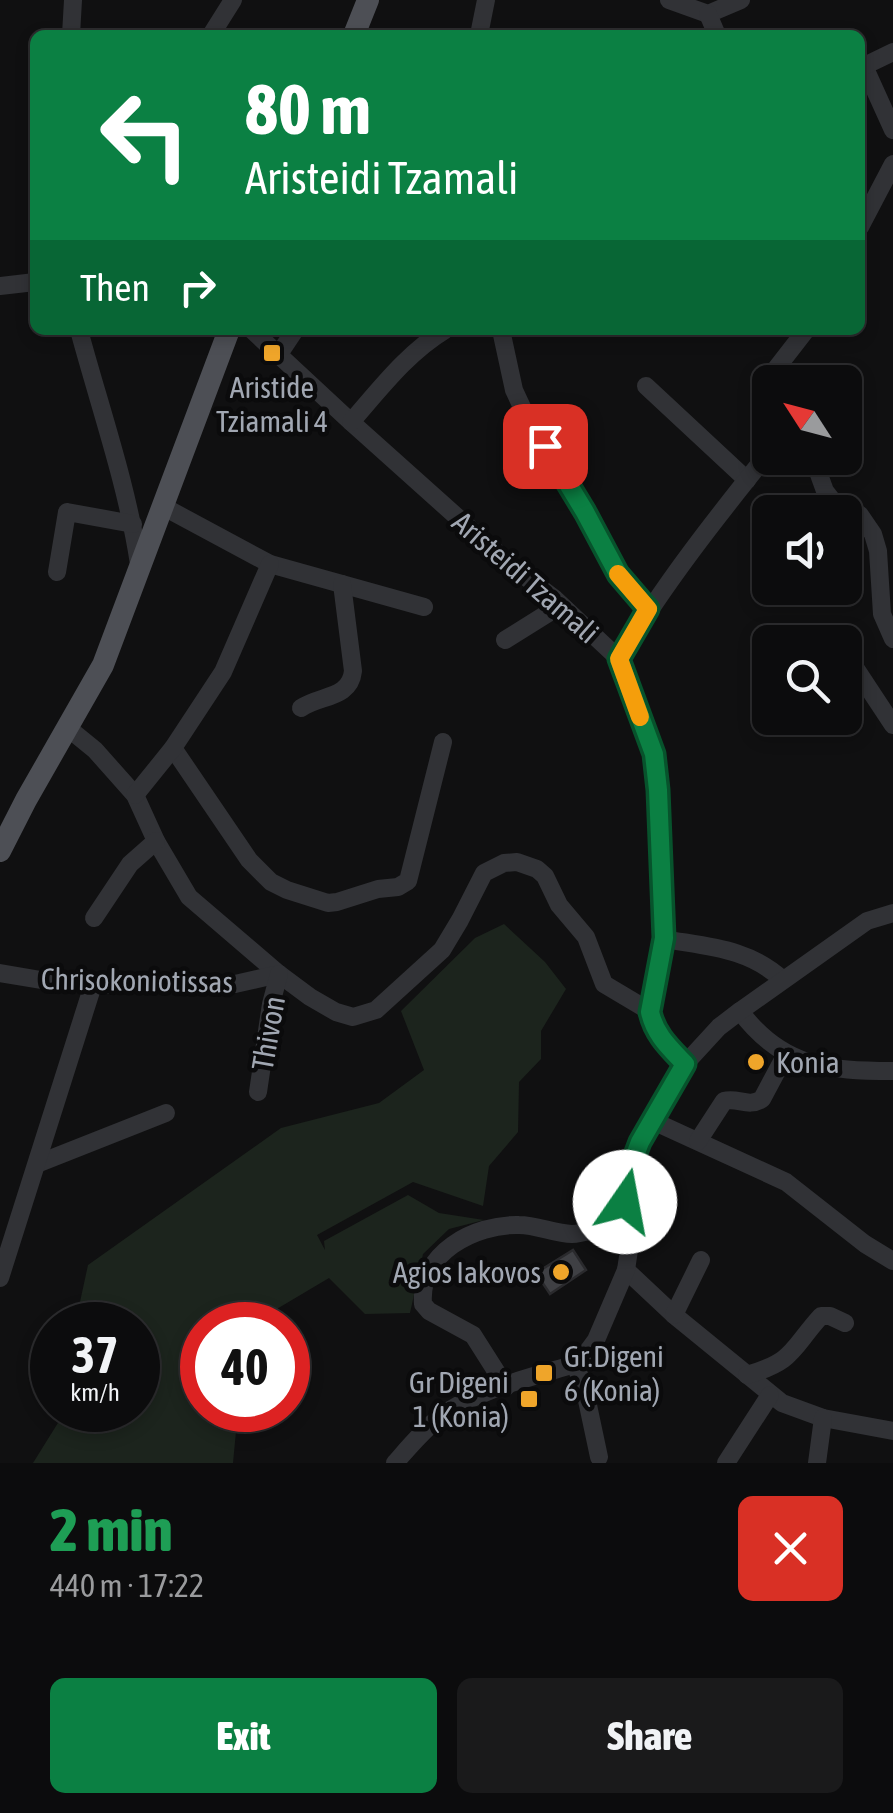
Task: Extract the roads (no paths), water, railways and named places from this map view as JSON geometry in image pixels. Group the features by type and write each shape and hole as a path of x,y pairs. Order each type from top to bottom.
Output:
{"main road":[{"path":"356,30 368,0"},
{"path":"0,850 103,665 227,335"}],"street":[{"path":"72,30 73,0"},
{"path":"215,30 233,0"},
{"path":"480,30 486,0"},
{"path":"669,0 708,14 741,0"},
{"path":"708,14 715,30"},
{"path":"865,66 893,52"},
{"path":"865,73 893,130"},
{"path":"865,217 893,164"},
{"path":"0,286 30,283"},
{"path":"80,335 117,459 140,570"},
{"name":"Aristeidi Tzamali","path":"258,335 619,659 654,754 661,827 664,938 650,1012"},
{"path":"279,354 292,335"},
{"path":"351,422 401,366 437,335"},
{"path":"502,335 511,380 527,418 578,499 618,574 648,609"},
{"path":"779,365 802,335"},
{"path":"646,386 747,480"},
{"path":"619,659 648,609 752,474"},
{"path":"820,475 832,500 860,516 874,534 882,614 893,638"},
{"path":"164,507 270,564 424,607"},
{"path":"57,572 67,512 133,524"},
{"path":"136,795 173,748 223,672 270,564"},
{"path":"301,708 346,690 352,680 342,584"},
{"path":"506,640 561,605"},
{"path":"862,678 893,725"},
{"path":"68,728 95,750 136,795 156,841 190,897 279,974 336,1012 353,1016 376,1010 442,950 484,872 517,862 528,864 545,876 559,905 586,938 604,984 650,1012 662,1039 685,1064"},
{"path":"173,748 259,870 287,890 328,903 378,889 398,888 408,881 443,742"},
{"path":"94,918 130,864 156,841"},
{"path":"395,1463 416,1438 464,1402 574,1364 585,1356 596,1340 626,1270 629,1250 625,1202 629,1171 640,1142 685,1064 740,1010 867,920 893,912"},
{"path":"664,938 748,955 782,980"},
{"name":"Chrisokoniotissas","path":"0,973 93,985 235,984 279,974"},
{"name":"Thivon","path":"258,1092 279,974"},
{"path":"0,1278 93,985"},
{"path":"740,1010 764,1040 786,1054 842,1070 893,1070"},
{"path":"698,1141 724,1100 748,1104 762,1099 786,1054"},
{"path":"37,1164 166,1113"},
{"path":"654,1121 786,1182 893,1261"},
{"path":"506,1386 473,1335 426,1308 425,1284 437,1259 462,1238 497,1226 526,1225 573,1234 626,1226"},
{"path":"674,1315 701,1260"},
{"path":"626,1270 674,1315 782,1403 823,1418 893,1432"},
{"path":"748,1375 779,1364 821,1316 845,1323"},
{"path":"574,1364 585,1391 599,1457"},
{"path":"726,1463 770,1395"},
{"path":"817,1463 823,1418"}],"place":[{"name":"Aristide Tziamali 4","path":"272,353"},
{"name":"Konia","path":"756,1062"},
{"name":"Agios Iakovos","path":"561,1272"},
{"name":"Gr.Digeni 6 (Konia)","path":"544,1373"},
{"name":"Gr Digeni 1 (Konia)","path":"529,1399"}]}
